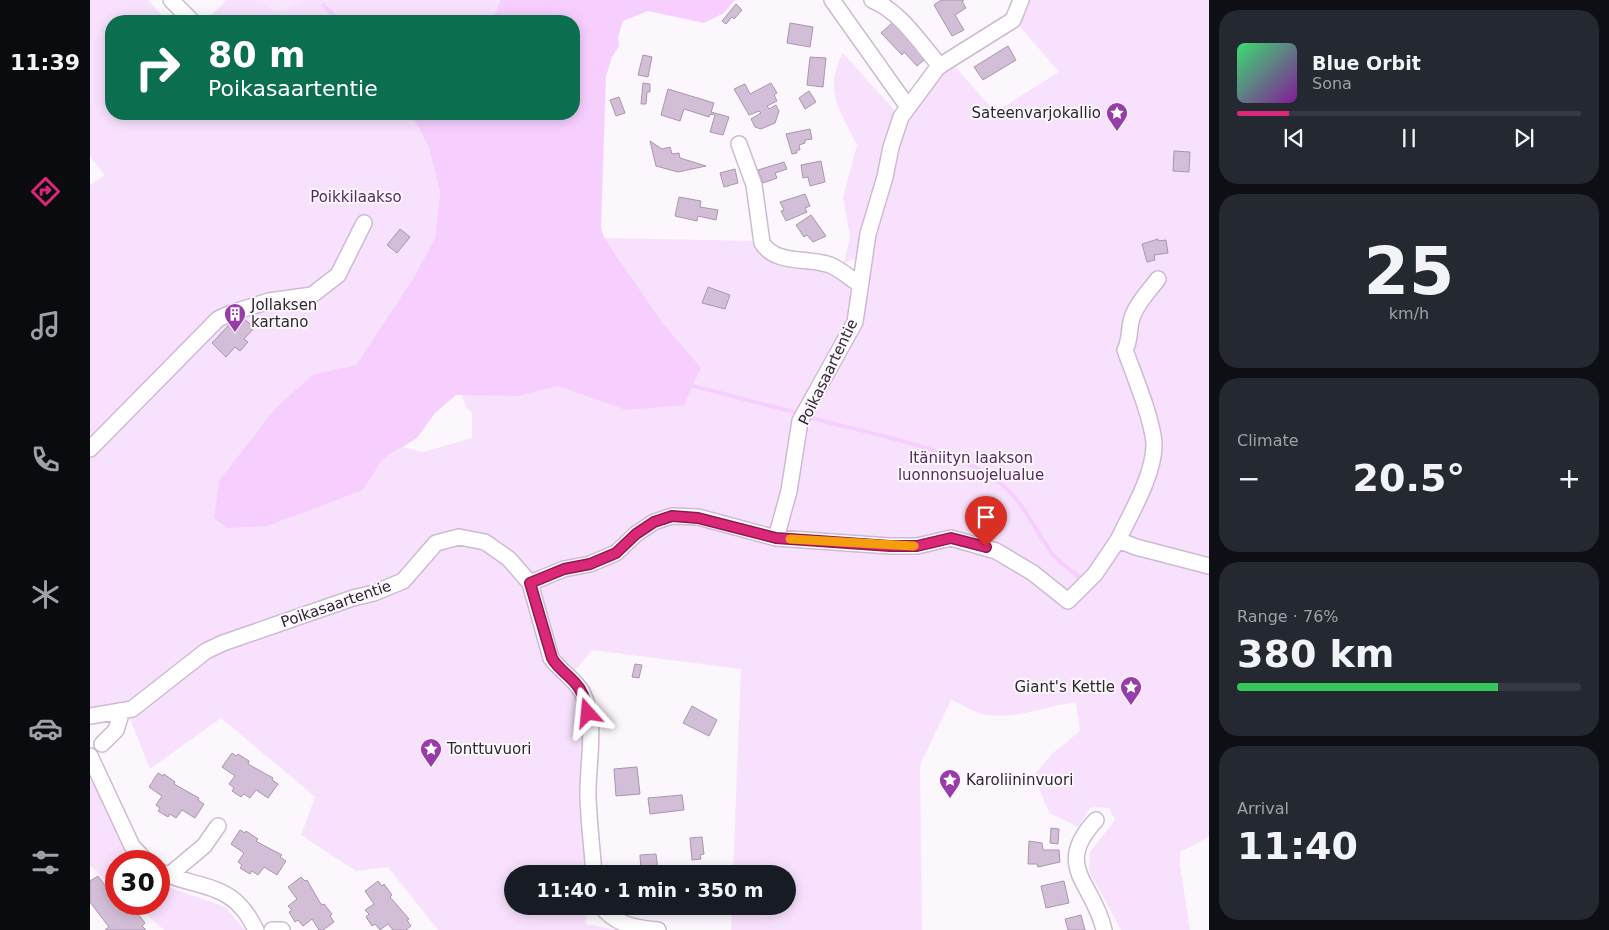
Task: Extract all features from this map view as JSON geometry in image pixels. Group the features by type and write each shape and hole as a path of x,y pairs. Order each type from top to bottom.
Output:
{"street":[{"path":"171,0 186,15"},
{"path":"832,0 908,107"},
{"path":"872,0 880,3 896,15 940,66"},
{"name":"Poikasaartentie","path":"776,538 789,491 800,421 856,322 859,284 868,234 885,177 891,146 901,118 940,66 1014,20 1022,0"},
{"path":"739,144 754,185 762,243 766,250 775,256 830,265 859,284"},
{"path":"90,449 204,331 218,319 269,300 312,295 338,276 364,223"},
{"path":"593,865 588,796 591,753 588,713 577,684 558,668 552,658 530,583 564,569 590,564 616,553 636,534 654,522 672,516 698,518 776,538 917,546 951,538 996,551 1033,573 1068,601 1095,574 1118,540 1151,467 1154,442 1143,401 1125,350 1129,343 1133,314 1139,302 1158,279"},
{"name":"Poikasaartentie","path":"90,716 132,709 206,651 223,643 353,598 374,593 403,581 429,549 436,543 448,539 459,538 485,542 509,559 530,583"},
{"path":"1118,540 1136,547 1209,566"},
{"path":"102,744 116,730 122,711"},
{"path":"90,756 132,846 136,850"},
{"path":"1096,820 1085,833 1077,851 1078,873 1101,918 1104,930"},
{"path":"170,868 204,846 218,826"},
{"path":"170,875 218,890 232,898 241,907 256,930"},
{"path":"608,915 622,924 658,930"},
{"path":"272,930 282,930"}],"shaded area":[{"path":"263,0 303,0 276,13"},
{"path":"501,0 735,0 724,13 704,23 648,11 623,21 618,37 619,46 612,57 606,76 601,227 604,238 664,325 701,368 684,405 626,410 558,386 518,396 456,395 435,413 417,438 383,459 363,490 267,526 227,528 214,518 219,481 277,406 314,374 356,365 414,277 435,238 440,192 429,148 414,120 580,120 580,15 494,15"}],"green space":[{"path":"90,0 148,0 162,15 105,15 105,120 414,120 429,148 440,192 435,238 414,277 356,365 314,374 277,406 256,435 363,490 383,459 404,447 423,452 472,438 472,413 466,407 462,395 456,395 653,310 604,238 758,241 829,268 851,286 869,250 906,120 942,69 952,63 995,112 1059,72 1017,23 1027,0 1209,0 1209,837 1180,852 1180,866 1190,930 1121,930 1089,871 1090,852 1115,820 1109,808 1091,807 1078,827 1049,813 1034,775 1053,753 1080,731 1076,702 1021,714 998,716 978,713 951,700 920,765 922,930 731,930 732,915 796,915 796,865 733,865 741,669 592,650 565,683 578,697 582,713 587,865 504,865 504,915 586,915 586,924 617,930 438,930 388,867 356,871 301,835 315,797 221,718 150,769 124,704 90,707 90,185 105,175 90,157"},
{"path":"227,0 263,0 276,13 303,0 501,0 494,15 211,15"},
{"path":"843,53 895,111 857,258 844,263 850,237 843,197 857,145 840,111 834,90 834,78"},
{"path":"90,773 124,850 105,850 105,879 90,866"},
{"path":"170,887 225,907 245,930 164,930 147,915 170,915"}],"building":[{"path":"941,0 964,0 962,1 966,8 955,15 964,30 952,36 934,5"},
{"path":"736,4 742,10 734,19 732,17 726,24 722,21"},
{"path":"790,23 813,27 810,47 787,43"},
{"path":"892,23 926,58 917,66 904,52 902,55 881,33"},
{"path":"1008,46 1016,60 983,80 974,67"},
{"path":"643,55 652,57 648,77 638,75"},
{"path":"810,57 826,58 823,87 807,85"},
{"path":"643,83 650,84 650,92 647,92 646,104 641,104"},
{"path":"771,83 777,93 774,95 777,101 767,106 769,109 776,105 779,111 775,123 761,129 755,127 751,119 761,113 759,111 749,115 734,89 745,84 750,94"},
{"path":"668,89 714,103 711,112 729,117 723,135 710,132 715,115 710,114 709,117 684,109 680,121 661,115"},
{"path":"809,91 816,102 805,109 799,98"},
{"path":"619,97 625,113 616,116 610,100"},
{"path":"810,129 812,139 805,140 805,143 799,145 800,150 792,154 786,134"},
{"path":"650,141 662,149 670,147 672,154 679,153 680,158 706,166 678,172 656,166"},
{"path":"1174,151 1190,152 1189,172 1173,171"},
{"path":"821,161 825,182 810,186 808,177 803,178 801,165"},
{"path":"784,162 787,169 775,173 777,178 763,183 758,170"},
{"path":"735,169 738,183 724,187 720,173"},
{"path":"805,194 810,206 805,208 807,212 786,221 781,211 784,210 780,202"},
{"path":"679,197 701,201 700,207 718,210 716,220 698,216 697,221 675,216"},
{"path":"811,215 826,236 813,242 807,235 804,237 796,225"},
{"path":"400,229 410,237 397,253 387,245"},
{"path":"1158,239 1158,241 1166,240 1168,253 1154,255 1155,260 1147,262 1142,244"},
{"path":"708,287 730,295 725,309 702,303"},
{"name":"Jollaksen kartano","path":"239,314 254,328 244,339 248,342 240,351 235,347 226,357 212,343"},
{"path":"635,664 642,665 639,678 632,677"},
{"path":"692,706 717,720 709,736 683,723"},
{"path":"232,753 236,756 238,754 249,761 248,764 273,778 272,780 278,784 268,798 256,790 250,798 244,794 241,797 232,791 234,788 229,784 235,776 222,767"},
{"path":"637,767 640,794 616,796 614,769"},
{"path":"158,773 163,776 164,774 175,782 174,784 199,798 198,800 204,804 195,818 182,810 176,818 170,814 168,817 158,811 160,808 156,805 162,796 149,787"},
{"path":"682,795 684,810 650,814 648,798"},
{"path":"1051,828 1059,829 1058,844 1050,843"},
{"path":"240,830 245,833 246,831 258,839 256,841 282,855 280,857 286,861 277,875 264,867 258,875 252,871 250,874 240,868 242,865 238,862 244,853 231,844"},
{"path":"702,837 704,854 700,855 701,859 692,860 690,838"},
{"path":"1029,841 1042,843 1043,850 1059,850 1060,862 1038,867 1037,864 1028,864"},
{"path":"656,854 657,865 641,865 640,855"},
{"path":"98,876 105,885 105,915 139,915 145,923 142,926 146,930 105,930 109,927 90,902 90,881"},
{"path":"301,877 305,881 307,880 319,901 332,914 330,916 334,922 323,930 319,930 312,919 303,926 298,920 295,922 289,912 292,910 288,906 297,899 288,887"},
{"path":"378,881 382,886 384,884 392,895 390,897 409,919 407,920 411,926 406,930 393,930 388,924 380,930 375,924 372,926 366,917 369,914 365,910 374,904 365,891"},
{"path":"1064,881 1069,903 1046,908 1041,886"},
{"path":"1081,915 1085,930 1068,930 1065,919"}],"waterway":[{"path":"323,5 333,15"},
{"path":"693,386 798,413"},
{"path":"809,417 916,445 943,454 992,477 1016,499 1060,562 1079,577"}],"slow traffic":[{"path":"790,539 914,546"}],"place":[{"name":"Sateenvarjokallio","path":"1117,132"},
{"name":"Jollaksen kartano","path":"235,333"},
{"name":"Giant's Kettle","path":"1131,706"},
{"name":"Tonttuvuori","path":"431,768"},
{"name":"Karoliininvuori","path":"950,799"}],"route":[{"path":"588,713 577,684 558,668 552,658 530,583 564,569 590,564 616,553 636,534 654,522 672,516 698,518 776,538 860,542 890,546 917,546 951,538 986,547"}],"park label":[{"name":"Poikkilaakso","path":"356,197"},
{"name":"Itäniityn laakson luonnonsuojelualue","path":"971,466"}]}
